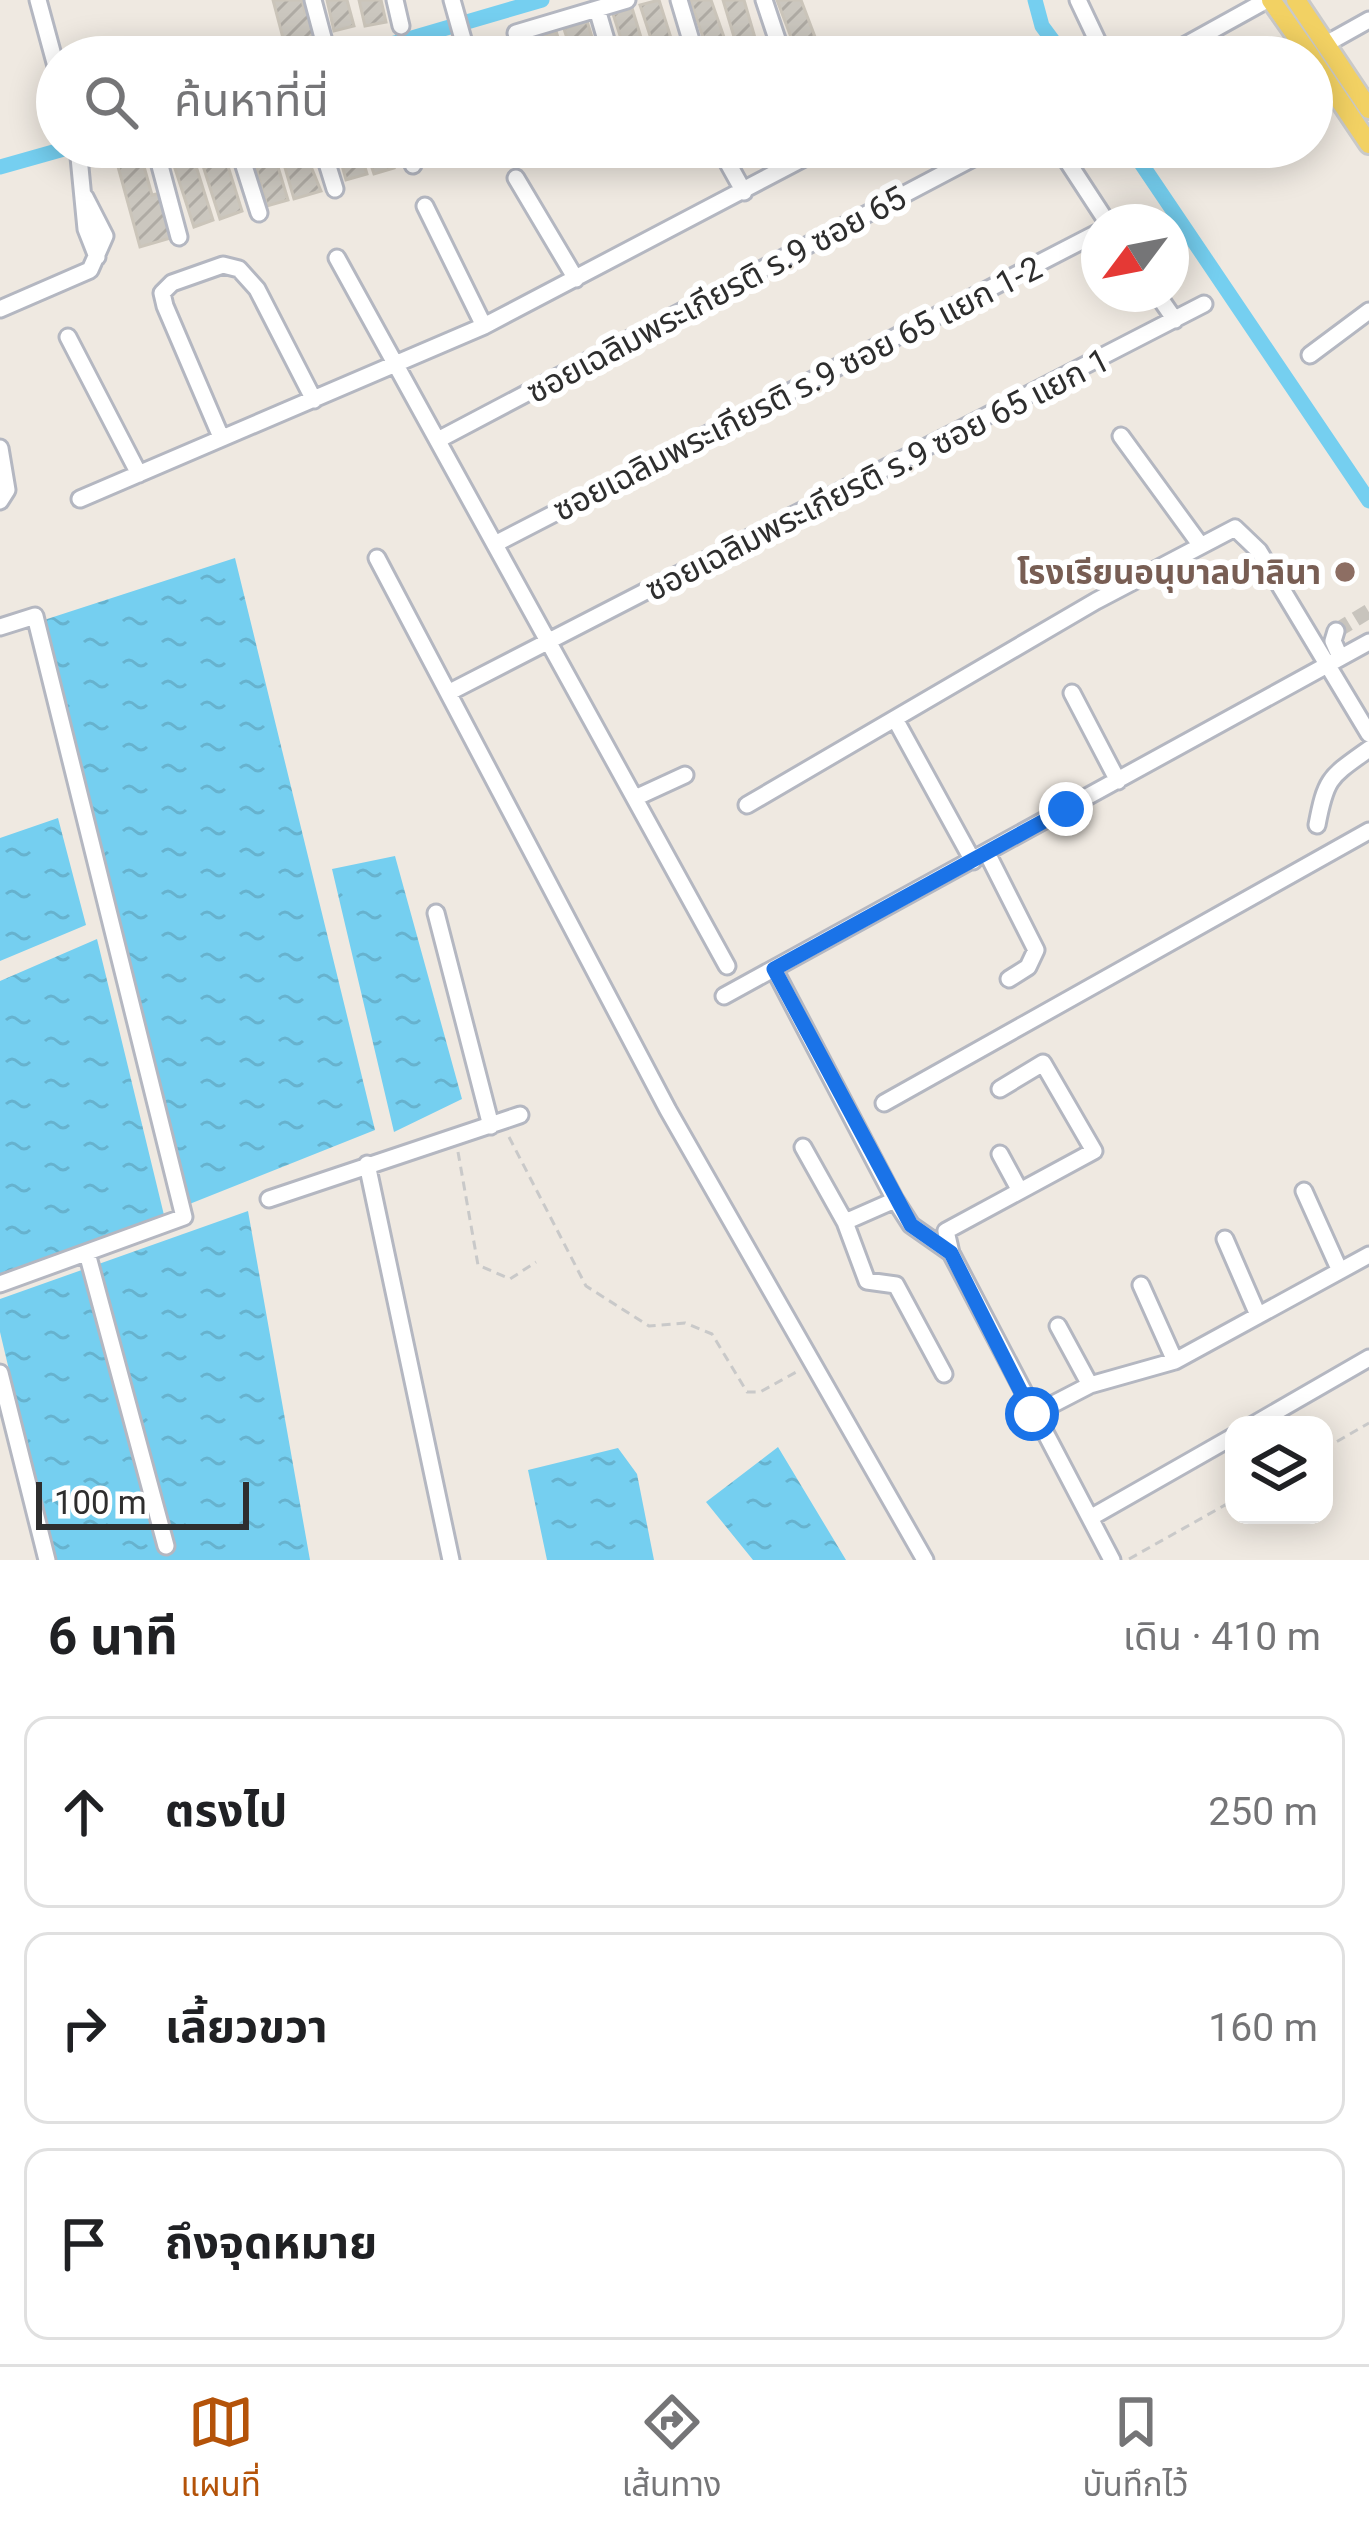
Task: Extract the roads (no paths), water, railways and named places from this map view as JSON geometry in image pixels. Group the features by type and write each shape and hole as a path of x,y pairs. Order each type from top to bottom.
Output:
{"main road":[{"path":"1269,0 1297,36"},
{"path":"1296,0 1308,36"},
{"path":"1333,73 1365,95"},
{"path":"1333,88 1369,144"}],"street":[{"path":"38,0 48,36"},
{"path":"314,0 323,36"},
{"path":"395,0 401,26"},
{"path":"517,36 627,0"},
{"path":"679,0 690,36"},
{"path":"764,0 776,36"},
{"path":"1078,0 1095,36"},
{"path":"1203,36 1269,0"},
{"path":"454,6 462,36"},
{"path":"596,9 604,36"},
{"path":"1333,48 1369,20"},
{"path":"0,310 70,282 97,257 85,226 82,168"},
{"path":"161,168 179,237"},
{"path":"245,168 259,213"},
{"path":"328,168 335,189"},
{"path":"731,168 744,192"},
{"path":"80,499 484,326 787,168"},
{"name":"ซอยเฉลิมพระเกียรติ ร.9 ซอย 65","path":"438,440 954,168"},
{"path":"1072,168 1095,204"},
{"path":"516,178 576,278"},
{"path":"425,206 484,326"},
{"name":"ซอยเฉลิมพระเกียรติ ร.9 ซอย 65 แยก 1-2","path":"494,544 1081,241"},
{"path":"337,258 727,966"},
{"path":"221,437 165,306 162,292 172,283 223,265 239,269 257,289 314,400"},
{"name":"ซอยเฉลิมพระเกียรติ ร.9 ซอย 65 แยก 1","path":"450,692 1204,304"},
{"path":"1310,355 1369,311"},
{"path":"1169,312 1175,320"},
{"path":"68,337 140,474"},
{"path":"1121,436 1199,543"},
{"path":"0,448 7,490 0,501"},
{"path":"747,805 1223,530 1245,533 1334,661 1369,734"},
{"path":"377,558 668,1110 925,1560"},
{"path":"0,627 35,616 184,1217 0,1284"},
{"path":"1334,661 1336,631"},
{"path":"724,996 1369,642"},
{"path":"1072,693 1118,781"},
{"path":"895,718 1036,950 1028,967 1009,979"},
{"path":"1317,825 1320,795 1329,777 1369,748"},
{"path":"635,798 685,775"},
{"path":"884,1103 1369,831"},
{"path":"436,913 496,1124"},
{"path":"774,969 911,1225 951,1253"},
{"path":"1000,1089 1043,1063 1094,1150 946,1231 951,1253 1112,1560"},
{"path":"269,1199 520,1114"},
{"path":"803,1147 845,1222 867,1281 896,1285 944,1375"},
{"path":"1000,1154 1020,1191"},
{"path":"367,1164 451,1560"},
{"path":"1304,1192 1340,1271"},
{"path":"845,1222 896,1200"},
{"path":"1225,1239 1258,1315"},
{"path":"87,1252 166,1546"},
{"path":"1032,1414 1090,1385 1175,1361 1369,1255"},
{"path":"1141,1285 1175,1361"},
{"path":"1058,1326 1090,1385"},
{"path":"1269,1416 1369,1358"},
{"path":"0,1372 47,1560"},
{"path":"1090,1518 1225,1441"}],"water":[{"path":"235,558 375,1130 187,1205 41,621"},
{"path":"58,818 86,925 0,961 0,838"},
{"path":"395,856 462,1099 394,1132 332,869"},
{"path":"97,939 164,1215 0,1276 0,981"},
{"path":"248,1211 310,1560 54,1560 0,1332 0,1299"},
{"path":"778,1447 846,1560 753,1560 706,1502"},
{"path":"618,1448 637,1474 654,1560 547,1560 528,1470"}],"waterway":[{"path":"419,36 542,0"},
{"path":"1035,0 1049,36"},
{"path":"0,167 36,157"},
{"path":"1144,168 1369,501"}],"tunnel":[{"path":"1336,631 1369,611"}],"place":[{"name":"โรงเรียนอนุบาลปาลินา","path":"1345,572"}]}
